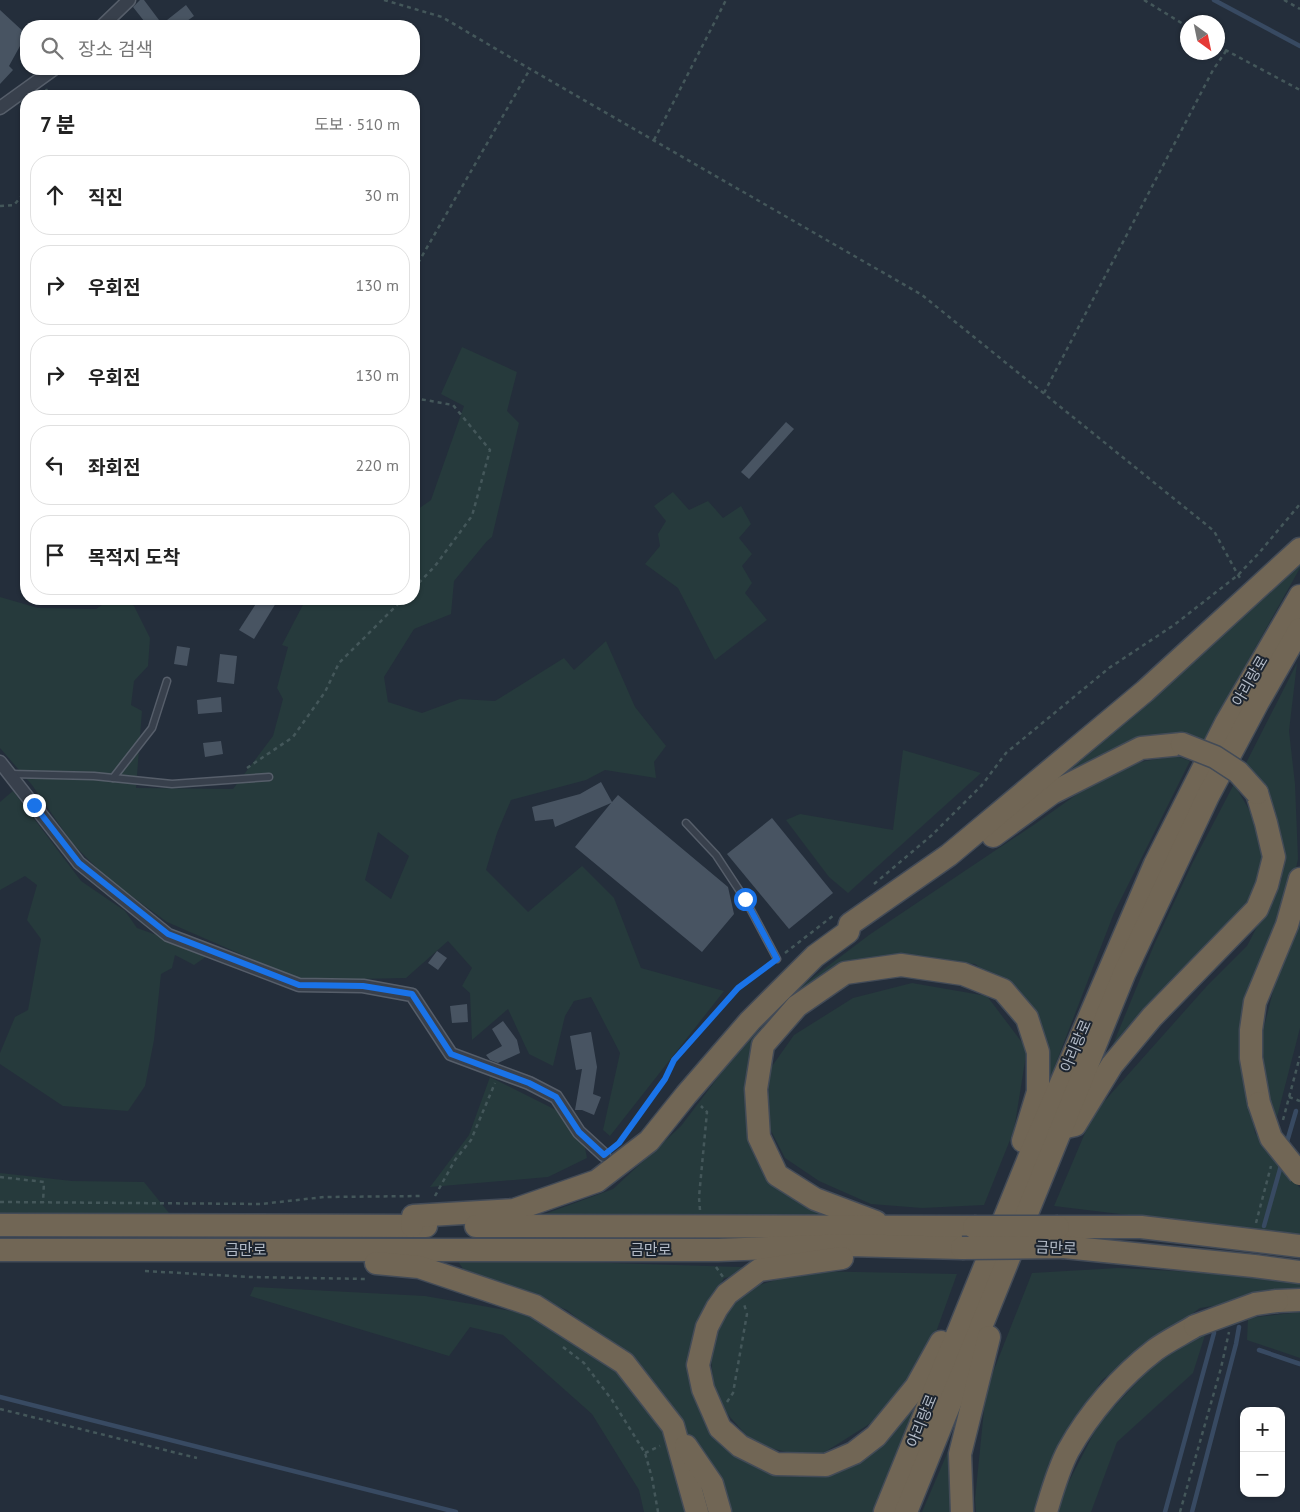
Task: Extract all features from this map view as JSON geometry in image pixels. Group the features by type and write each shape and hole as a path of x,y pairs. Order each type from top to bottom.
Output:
{"highway":[{"path":"843,922 850,924 949,855 1145,691 1300,549"},
{"name":"아리랑로","path":"906,1512 1029,1158 1154,864 1226,723 1300,596"},
{"name":"아리랑로","path":"885,1512 1060,1129 1124,974 1208,796 1258,702 1300,629"},
{"path":"843,922 856,931 952,866 1052,793 1142,748 1182,744 1215,757 1238,772 1257,793 1274,857 1267,885 1257,909 1152,1017 1112,1065 1075,1125 1060,1129"},
{"path":"1300,879 1287,925 1256,1002 1251,1030 1251,1058 1259,1103 1271,1138 1300,1174"},
{"path":"412,1226 413,1216 514,1210 597,1181 650,1141 686,1095 750,1021 815,956 843,922"},
{"path":"891,1227 815,1199 777,1175 759,1137 756,1089 763,1044 797,1006 844,973 901,965 963,974 1003,990 1027,1018 1038,1052 1038,1092 1023,1141 1029,1158"},
{"name":"금만로","path":"0,1225 974,1227 1061,1237 1300,1272"},
{"name":"금만로","path":"0,1250 708,1250 849,1246 962,1248 1141,1227 1300,1246"},
{"path":"849,1246 845,1257 759,1270 727,1294 707,1326 698,1366 703,1389 720,1428 740,1446 776,1464 826,1465 854,1453 876,1436 916,1387 945,1334 970,1327 989,1337 960,1454 962,1512"},
{"path":"320,1250 322,1258 419,1266 535,1306 624,1363 673,1426 712,1484 720,1512"},
{"path":"1046,1512 1053,1487 1068,1452 1092,1415 1122,1380 1156,1350 1195,1326 1255,1304 1300,1300"},
{"path":"673,1426 698,1512"}],"street":[{"path":"108,20 129,0"},
{"path":"25,90 46,75"},
{"path":"0,108 20,94"},
{"path":"0,762 79,863 168,934 299,985 363,986 412,994 451,1054 529,1083 556,1097 579,1132 604,1155"}],"lane":[{"path":"113,778 152,728 167,681"},
{"path":"10,774 113,778 172,784 269,777"},
{"path":"686,823 716,855 745,899 777,959"}],"path":[{"path":"384,0 442,17 922,295 1214,532 1238,575 1244,581"},
{"path":"654,140 726,0"},
{"path":"1144,0 1180,22"},
{"path":"1284,0 1300,9"},
{"path":"1044,393 1213,70 1226,51 1300,90"},
{"path":"420,260 530,69"},
{"path":"0,206 14,205 20,198"},
{"path":"420,399 453,405 490,450 472,516 436,566 420,582"},
{"path":"868,888 932,835 982,785 1006,753 1109,668 1174,625 1238,575 1300,504"},
{"path":"226,780 259,762 293,738 325,692 339,663 397,605"},
{"path":"604,1155 619,1143 665,1079 674,1060 738,988 777,959 843,922"},
{"path":"444,1197 435,1196 455,1160 471,1140 500,1072"},
{"path":"1289,1097 1300,1101"},
{"path":"698,1103 707,1112 699,1197 700,1211"},
{"path":"0,1177 44,1182 43,1203"},
{"path":"0,1202 261,1204 324,1197 426,1196"},
{"path":"714,1264 724,1278"},
{"path":"145,1271 250,1277 369,1279"},
{"path":"725,1404 733,1393 747,1314 742,1300"},
{"path":"1180,1512 1221,1368 1231,1325"},
{"path":"557,1342 584,1363 612,1400 645,1453 658,1512"},
{"path":"0,1409 197,1458"},
{"path":"645,1453 661,1445"}],"green space":[{"path":"462,347 517,372 507,411 519,423 492,537 454,581 451,614 414,629 384,677 388,702 422,713 460,699 495,701 564,658 574,670 606,641 635,707 666,746 654,762 656,778 605,770 586,780 511,800 497,833 486,870 528,912 582,866 614,898 641,968 724,991 610,1136 603,1130 620,1053 591,997 574,1001 565,1016 553,1066 529,1054 508,1009 472,1040 470,993 462,986 472,968 448,941 406,978 311,980 291,976 167,922 108,879 72,843 32,785 0,748 0,597 20,603 20,605 38,608 96,609 102,605 133,605 150,638 148,666 134,681 131,705 142,711 136,788 233,789 273,736 283,699 277,688 288,647 282,645 303,605 420,605 420,508 431,500 464,406 441,394","holes":["378,832 409,856 391,899 365,880"]},
{"path":"673,492 689,510 708,501 723,518 741,506 751,524 739,538 752,554 742,566 752,583 745,593 767,620 715,660 678,588 645,564 660,546 658,534 666,521 654,506"},
{"path":"1300,565 1202,743 1146,738 1050,788"},
{"path":"1297,663 1289,731 1295,784 1298,859 1291,891 1241,1029 1255,1133 1300,1188 1300,1236 1054,1206 1093,1114 1206,987 1247,946 1282,878 1282,843 1269,794 1245,765"},
{"path":"903,750 981,773 848,893 829,877 786,820 800,814 893,830"},
{"path":"1177,756 1190,761 1114,913 1051,1076 1030,1007 975,964 875,959 830,973 749,1064 767,1171 843,1219 542,1215 613,1189 681,1126 725,1068 791,994 869,935 1035,824 1094,782 1117,769 1145,761"},
{"path":"1234,784 1254,818 1264,865 1249,905 1107,1059 1154,945 1192,864"},
{"path":"13,791 81,881 125,911 137,928 210,954 194,965 175,955 172,968 161,974 154,1040 145,1086 128,1111 63,1106 0,1064 0,1053 15,1017 28,1010 41,939 27,920 37,885 25,876 0,890 0,802"},
{"path":"1300,922 1300,1028 1277,1117 1269,1099 1261,1039 1275,983"},
{"path":"912,983 987,996 1027,1049 1014,1130 984,1205 922,1208 871,1204 819,1181 785,1158 767,1123 770,1069 794,1035 853,998"},
{"path":"490,1077 556,1110 585,1148 587,1158 548,1177 430,1187 469,1135"},
{"path":"0,1173 72,1181 144,1182 169,1213 0,1215"},
{"path":"456,1258 774,1268 724,1278 700,1321 689,1367 740,1456 791,1477 860,1462 918,1406 875,1512 728,1512 712,1470 643,1373 567,1310 463,1269"},
{"path":"1118,1268 1300,1281 1300,1292 1200,1308 1102,1380 1048,1465 1039,1512 976,1512 975,1499 986,1390 1032,1273"},
{"path":"807,1271 957,1274 931,1346 882,1416 814,1459 754,1444 715,1400 710,1348 726,1310 752,1287"},
{"path":"254,1287 425,1296 535,1315 615,1370 664,1431 689,1512 644,1512 639,1490 592,1414 503,1335 470,1327 449,1356 250,1296"},
{"path":"1300,1312 1300,1358 1247,1340 1248,1318"},
{"path":"1206,1332 1193,1373 1117,1442 1091,1512 1059,1512 1063,1493 1099,1423 1156,1362"},
{"path":"961,1421 953,1512 922,1512"}],"building":[{"path":"140,0 144,0 159,20 143,20 133,7"},
{"path":"186,5 194,16 188,20 167,20"},
{"path":"0,10 20,28 20,46 9,66 13,70 0,84"},
{"path":"786,422 794,429 749,479 741,472"},
{"path":"255,605 275,605 254,639 239,630"},
{"path":"177,646 190,648 187,666 174,664"},
{"path":"220,654 237,656 234,684 217,682"},
{"path":"221,697 222,712 198,714 197,700"},
{"path":"221,741 223,754 205,757 203,743"},
{"path":"601,782 612,802 618,795 728,887 734,914 702,952 575,847 611,803 555,827 553,819 535,821 532,807 580,794"},
{"path":"772,818 833,893 789,929 727,854"},
{"path":"437,951 447,958 438,970 428,963"},
{"path":"467,1004 468,1022 452,1023 450,1006"},
{"path":"503,1021 517,1040 520,1053 498,1063 490,1060 486,1055 502,1046 492,1029"},
{"path":"591,1032 597,1067 593,1094 601,1097 594,1115 582,1110 575,1110 582,1069 576,1070 570,1036"}],"waterway":[{"path":"1214,0 1300,46"},
{"path":"1286,1145 1296,1111"},
{"path":"1264,1226 1282,1162"},
{"path":"1192,1512 1239,1327"},
{"path":"1165,1512 1214,1333"},
{"path":"1259,1350 1300,1364"},
{"path":"0,1397 456,1512"}],"route":[{"path":"34,805 79,863 168,934 299,985 363,986 412,994 451,1054 529,1083 556,1097 579,1132 604,1155 619,1143 665,1079 674,1060 738,988 777,959 745,899"}]}
